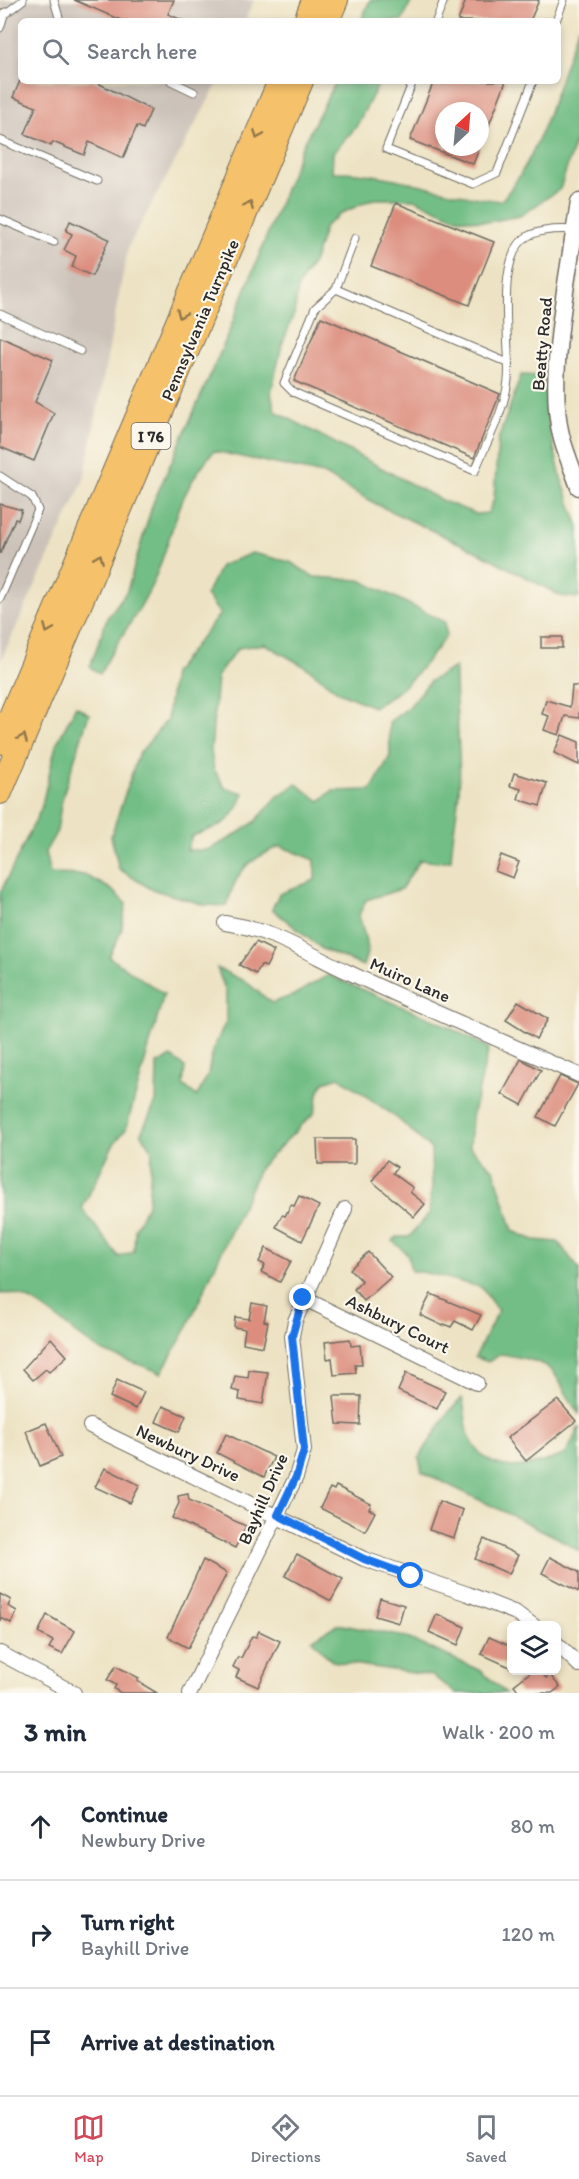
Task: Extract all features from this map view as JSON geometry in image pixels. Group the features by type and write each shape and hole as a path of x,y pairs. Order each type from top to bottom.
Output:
{"highway":[{"path":"307,18 314,0"},
{"path":"328,18 336,0"},
{"name":"Pennsylvania Turnpike","path":"0,742 279,84"},
{"name":"Pennsylvania Turnpike","path":"0,792 300,84"}],"street":[{"name":"Beatty Road","path":"579,202 561,330 557,403 561,434 579,487"},
{"name":"Muiro Lane","path":"225,923 254,927 283,938 346,971 579,1075"},
{"name":"Bayhill Drive","path":"190,1693 296,1477 304,1450 292,1336 303,1298 345,1209"},
{"name":"Ashbury Court","path":"303,1298 477,1383"},
{"name":"Newbury Drive","path":"90,1426 278,1515 364,1559 468,1594 516,1613 527,1621"},
{"path":"561,1648 579,1665"},
{"path":"0,1653 74,1693"}],"lane":[{"path":"0,28 5,13 23,0"},
{"path":"54,0 59,18"},
{"path":"437,18 444,0"},
{"path":"557,18 564,0"},
{"path":"177,84 194,92"},
{"path":"412,84 386,149 473,184 497,173 532,84"},
{"path":"0,140 97,181"},
{"path":"0,219 54,242"},
{"path":"355,238 336,289 315,308 284,382 293,392 475,471 503,403 508,380 506,277 516,251 528,236 554,229 575,230"},
{"path":"336,289 508,363"},
{"path":"0,314 80,351"},
{"path":"0,476 32,497 38,510 0,599"}],"shaded area":[{"path":"0,0 254,0 246,18 18,18 18,84 217,84 128,247 84,480 0,662"}],"green space":[{"path":"370,0 412,0 403,18 362,18"},
{"path":"579,26 579,111 576,139 560,189 520,216 487,222 457,218 414,199 373,199 342,213 325,226 314,261 298,286 295,311 282,345 271,393 275,411 443,501 476,514 488,513 494,499 498,440 521,375 542,376 546,388 549,427 561,478 579,527 579,598 561,596 486,556 378,505 323,474 214,451 201,467 184,497 162,560 143,603 100,674 90,667 107,618 127,591 153,503 224,344 301,149 334,84 378,84 356,127 333,153 332,172 375,175 501,201 528,162 559,84 561,84 561,77"},
{"path":"252,553 290,562 314,577 360,580 445,622 446,636 422,667 405,685 373,707 339,692 309,669 265,644 238,648 217,676 211,751 214,770 225,788 244,793 230,818 218,826 192,836 187,850 207,850 229,839 255,822 278,796 296,784 320,801 332,791 371,790 390,756 389,722 409,707 430,681 455,667 460,776 451,860 437,862 420,860 401,889 366,900 359,915 368,949 363,966 322,949 272,909 279,894 315,880 315,860 280,846 244,868 234,883 227,906 205,905 151,889 119,869 111,836 138,755 167,720 173,673 220,614 206,595 220,566"},
{"path":"76,706 89,714 62,798 57,831 45,852 50,874 85,875 111,889 126,904 121,932 109,957 164,994 126,1129 113,1145 82,1209 119,1257 134,1251 135,1229 148,1203 152,1151 141,1133 156,1102 157,1064 171,1057 185,1067 183,1085 197,1096 208,1075 212,1051 226,1022 226,992 217,968 246,982 272,1003 294,995 328,975 441,1023 489,1048 472,1117 470,1147 494,1170 513,1231 534,1240 558,1242 579,1269 579,1414 554,1373 544,1365 501,1354 488,1362 475,1357 498,1311 481,1287 429,1273 411,1271 408,1255 393,1241 397,1237 409,1237 429,1214 432,1186 431,1149 397,1118 339,1077 324,1082 319,1090 315,1112 260,1167 186,1330 161,1373 104,1352 27,1299 13,1294 0,1294 0,893 41,809 56,745"},
{"path":"462,1398 469,1435 477,1449 487,1459 498,1464 511,1467 525,1466 566,1454 579,1427 579,1551 558,1538 422,1472 419,1458 448,1413"},
{"path":"337,1624 405,1637 481,1671 506,1693 455,1693 433,1676 332,1661 312,1640"}],"building":[{"path":"74,0 174,0 168,14 177,18 116,18"},
{"path":"466,0 539,0 531,18 459,18"},
{"path":"19,84 100,84 151,110 143,129 137,126 123,158 89,142 84,155 53,142 51,146 25,134 36,107 13,97"},
{"path":"433,84 505,84 489,125 489,102 435,102 435,150 410,140"},
{"path":"452,156 476,156 473,164"},
{"path":"396,203 494,242 469,305 371,266"},
{"path":"70,221 109,239 92,276 72,267 76,256 64,250 72,234 66,231"},
{"path":"321,317 500,394 474,458 294,381"},
{"path":"0,337 53,360 35,402 54,413 34,461 0,447"},
{"path":"0,504 22,510 18,520 15,519 0,554"},
{"path":"541,637 562,637 562,648 541,648"},
{"path":"572,686 579,686 579,718 565,716 559,735 544,730 549,716 542,714 546,700 570,707"},
{"path":"562,735 579,742 579,765 554,753"},
{"path":"514,773 547,783 540,806 518,799 521,789 510,786"},
{"path":"501,855 519,862 513,878 495,871"},
{"path":"256,942 274,951 266,967 261,965 256,974 239,965"},
{"path":"518,1001 548,1019 536,1039 506,1020"},
{"path":"521,1059 541,1070 522,1105 502,1094"},
{"path":"560,1076 578,1084 555,1126 538,1117"},
{"path":"317,1139 355,1139 355,1164 318,1164"},
{"path":"387,1160 397,1167 393,1173 413,1188 410,1192 425,1204 414,1217 372,1181"},
{"path":"299,1196 319,1206 302,1241 276,1227 282,1215 285,1216 291,1205 294,1206"},
{"path":"266,1248 291,1261 280,1282 261,1272 265,1265 259,1262"},
{"path":"368,1252 391,1277 364,1301 354,1289 362,1281 350,1269"},
{"path":"431,1294 481,1315 473,1330 455,1321 451,1327 444,1324 443,1326 420,1315"},
{"path":"252,1303 267,1306 264,1321 268,1322 263,1347 243,1343 245,1329 234,1327 235,1317 249,1319"},
{"path":"51,1338 67,1356 49,1372 46,1369 33,1380 23,1369"},
{"path":"350,1339 351,1346 360,1345 362,1365 355,1365 356,1373 334,1375 332,1358 327,1359 325,1342"},
{"path":"249,1370 268,1372 263,1404 239,1400 240,1392 232,1390 235,1376 248,1378"},
{"path":"406,1373 445,1391 437,1409 398,1391"},
{"path":"117,1380 144,1392 136,1409 110,1397"},
{"path":"334,1396 361,1396 360,1425 337,1424"},
{"path":"558,1400 576,1421 526,1461 507,1438"},
{"path":"163,1406 186,1416 179,1432 156,1422"},
{"path":"46,1423 61,1457 40,1466 26,1431"},
{"path":"226,1434 274,1457 264,1477 217,1453"},
{"path":"105,1468 140,1485 130,1503 95,1487"},
{"path":"336,1486 371,1504 369,1509 375,1512 365,1531 320,1508 330,1488 334,1490"},
{"path":"188,1494 189,1500 246,1526 235,1548 172,1518 179,1503 178,1496"},
{"path":"439,1501 463,1510 454,1538 429,1530"},
{"path":"484,1539 518,1555 509,1574 475,1559"},
{"path":"297,1554 343,1579 331,1601 285,1576"},
{"path":"550,1557 579,1572 579,1592 542,1573"},
{"path":"203,1560 227,1573 188,1648 168,1637"},
{"path":"0,1594 11,1600 8,1606 17,1611 11,1623 1,1618 0,1621"},
{"path":"380,1598 404,1605 399,1623 375,1616"},
{"path":"437,1614 465,1627 458,1645 429,1632"},
{"path":"47,1615 75,1631 62,1654 49,1648 53,1641 38,1633"},
{"path":"259,1631 280,1641 258,1687 236,1677 239,1670 233,1667 238,1657 241,1658 252,1636 256,1637"},
{"path":"489,1637 507,1645 507,1666 481,1654"},
{"path":"116,1666 139,1678 137,1681 157,1693 121,1693 114,1689 116,1685 107,1680"},
{"path":"527,1675 543,1675 546,1678 550,1675 560,1687 552,1693 520,1693 514,1685"}],"route":[{"path":"303,1298 292,1336 304,1450 296,1477 278,1515 364,1559 411,1576"}]}
